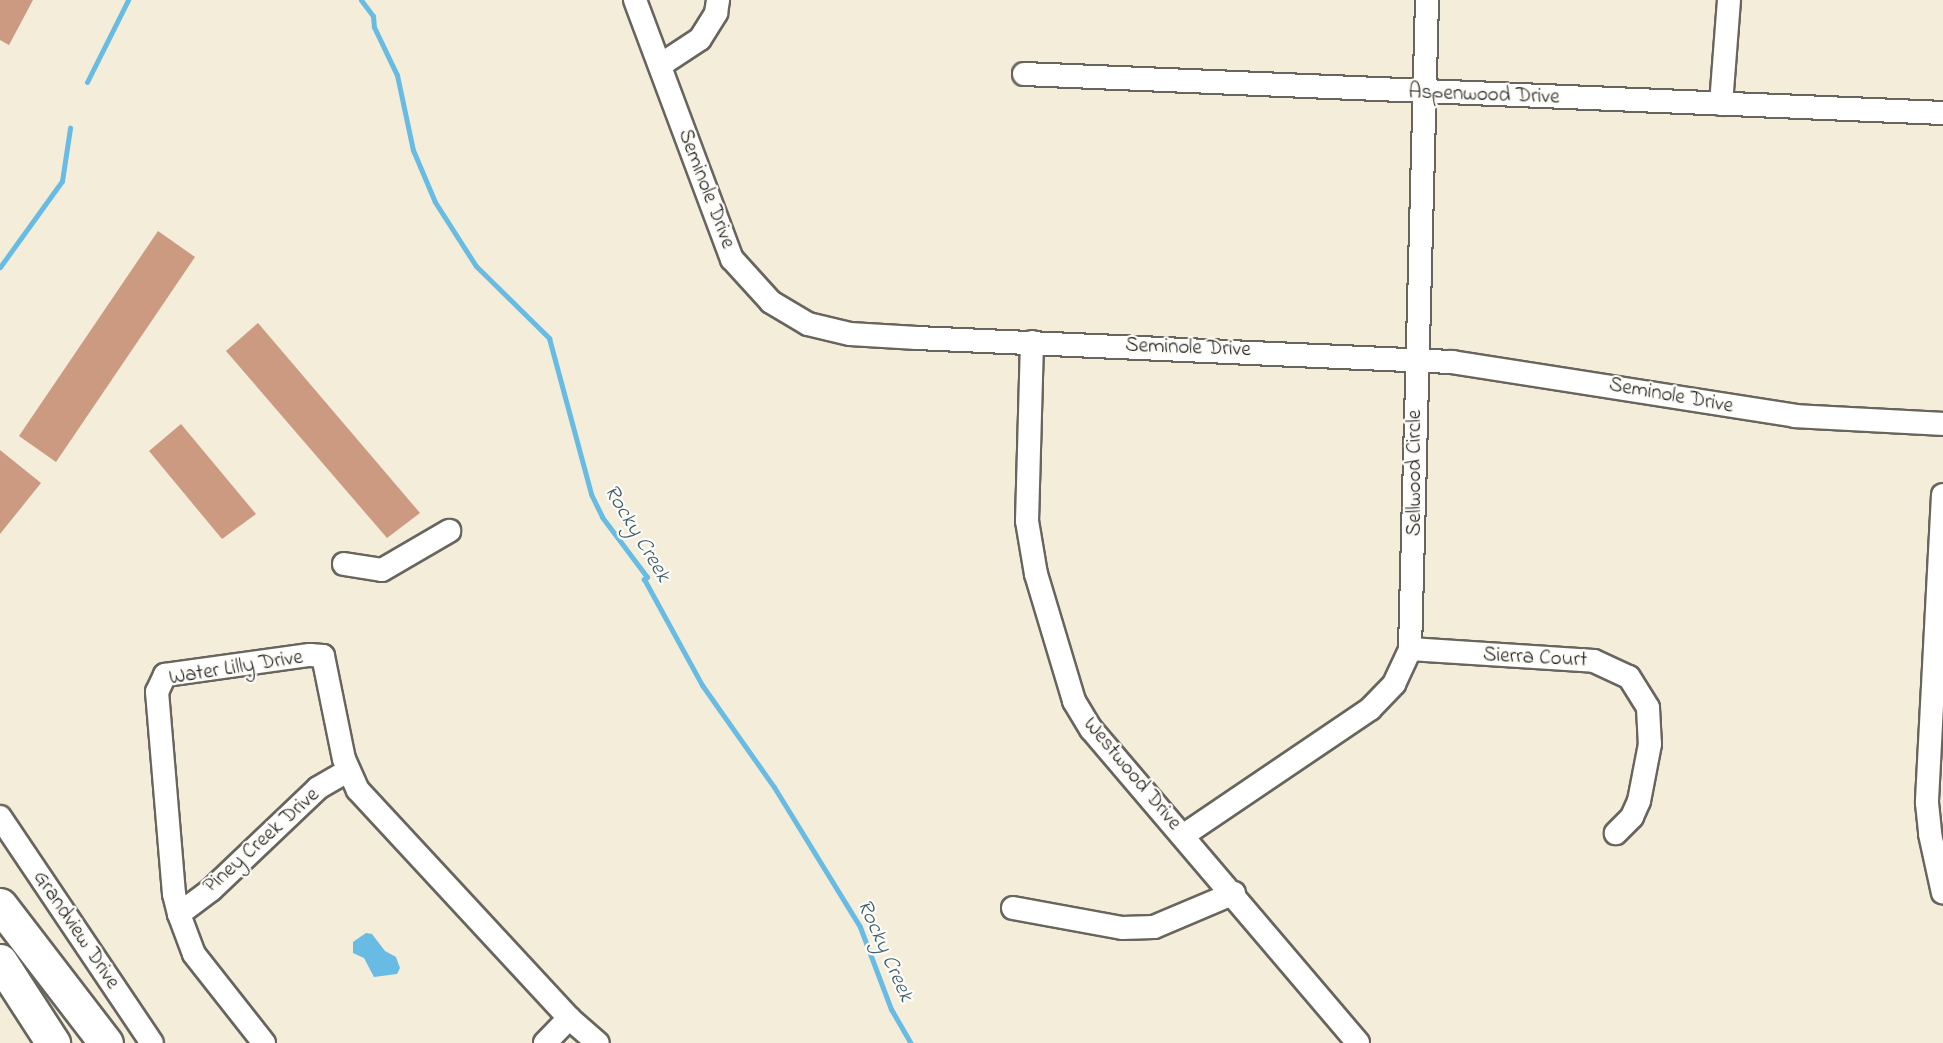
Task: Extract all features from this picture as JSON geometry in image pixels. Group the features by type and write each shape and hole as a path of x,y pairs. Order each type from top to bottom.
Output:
{"highway":[{"path":"0,905 106,1043"},
{"path":"0,961 53,1043"}],"street":[{"name":"Seminole Drive","path":"635,0 662,64 722,239 743,274 771,302 808,324 850,334 1416,360 1502,368 1795,416 1943,424"},
{"path":"662,64 700,39 716,13 718,0"},
{"name":"Sellwood Circle","path":"1184,834 1370,709 1394,684 1410,649 1415,568 1416,360 1427,0"},
{"path":"1721,105 1729,0"},
{"name":"Aspenwood Drive","path":"1024,74 1425,93 1943,113"},
{"name":"Westwood Drive","path":"1032,342 1027,521 1036,574 1062,670 1091,729 1184,834 1358,1043"},
{"path":"1943,495 1928,803 1930,834 1943,893"},
{"path":"344,564 382,570 449,531"},
{"name":"Sierra Court","path":"1410,649 1594,660 1629,677 1648,708 1650,744 1639,801 1632,817 1617,833"},
{"name":"Water Lilly Drive","path":"264,1043 194,954 179,914 174,894 157,692 165,675 323,656 348,771 358,790 569,1018 598,1043"},
{"name":"Piney Creek Drive","path":"179,914 211,890 318,788 348,771"},
{"name":"Grandview Drive","path":"0,817 152,1043"},
{"path":"1013,908 1122,928 1154,927 1234,893"},
{"path":"545,1043 569,1018"}],"water":[{"path":"366,933 372,934 385,951 396,957 400,968 397,974 374,977 364,958 353,953 353,942"}],"building":[{"path":"0,0 33,0 9,45 0,40"},
{"path":"158,231 195,257 56,462 19,436"},
{"path":"258,323 420,513 387,538 226,351"},
{"path":"181,424 256,514 222,539 149,451"},
{"path":"0,450 41,483 0,534"}],"waterway":[{"path":"87,82 128,0"},
{"name":"Rocky Creek","path":"361,0 373,16 374,27 397,75 413,150 435,202 476,266 549,338 591,494 602,517 647,577 644,579 702,685 774,787 860,927 891,1009 911,1043"},
{"path":"0,267 62,181 70,128"}]}
